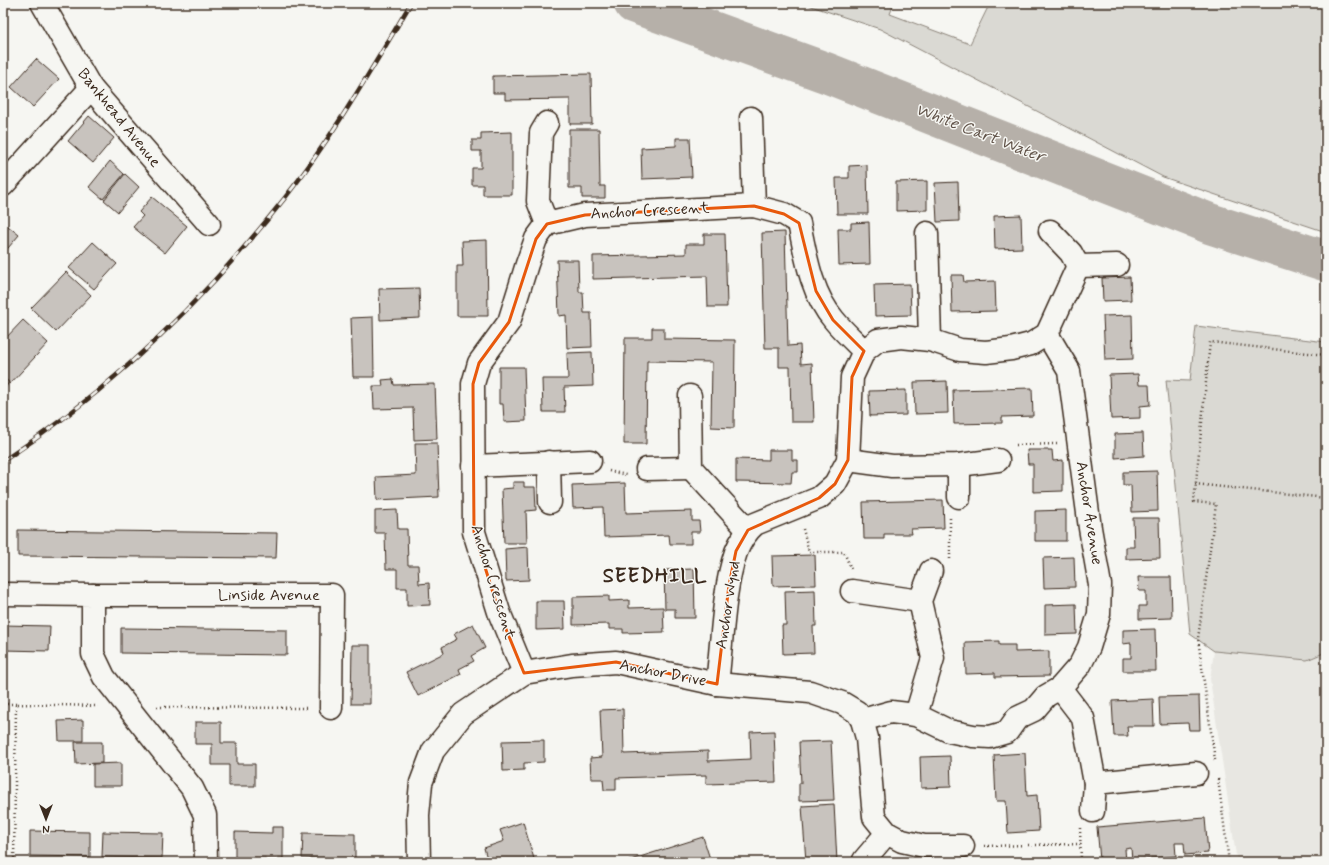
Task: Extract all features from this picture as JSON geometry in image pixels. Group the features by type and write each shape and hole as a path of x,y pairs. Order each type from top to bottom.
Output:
{"street":[{"name":"Bankhead Avenue","path":"42,3 91,88 209,224"},
{"path":"3,185 91,88"},
{"path":"751,118 754,206"},
{"path":"547,123 541,133 538,201 547,224"},
{"name":"Anchor Crescent","path":"524,673 499,612 474,532 473,384 479,363 509,322 536,239 547,224 585,215 754,206 784,214 799,223 806,258 816,291 833,320 864,351"},
{"path":"1050,231 1071,253 1078,266"},
{"path":"927,233 930,340"},
{"path":"1078,266 1117,265"},
{"path":"864,351 878,340 901,337 930,340 960,350 986,352 1011,349 1031,344 1047,334 1078,266"},
{"name":"Anchor Avenue","path":"862,720 891,712 916,715 949,731 990,737 1007,732 1017,718 1034,710 1046,696 1060,688 1080,665 1089,647 1099,614 1100,585 1090,528 1069,371 1047,334"},
{"name":"Anchor Wynd","path":"717,684 729,585 736,551 748,530 755,524 819,498 835,484 848,460 852,377 864,351"},
{"path":"690,396 691,468 748,530"},
{"path":"848,460 892,466 960,465 998,460"},
{"path":"473,466 590,461"},
{"path":"549,462 550,502"},
{"path":"959,497 960,465"},
{"path":"647,469 691,468"},
{"path":"916,715 933,658 920,601 931,571"},
{"path":"852,591 920,601"},
{"name":"Linside Avenue","path":"3,594 332,595 331,708"},
{"path":"93,595 93,654 104,677 192,788 206,815 206,862"},
{"name":"Anchor Drive","path":"419,862 418,815 421,783 433,751 463,714 524,673 572,665 616,662 717,684 810,692 842,703 857,712 862,720"},
{"path":"1060,688 1083,718 1095,783 1093,811"},
{"path":"862,720 867,738 874,817 887,833 902,841 924,846 963,846"},
{"path":"1095,783 1196,774"},
{"path":"864,860 887,833"}],"path":[{"path":"1215,762 1198,639 1216,504 1194,502 1210,342 1326,355"},
{"path":"998,460 998,446 1079,444"},
{"path":"590,461 599,469 637,478 647,469"},
{"path":"1195,484 1326,498"},
{"path":"931,571 950,563 949,504 959,497"},
{"path":"798,507 809,552 844,552 852,567 852,591"},
{"path":"3,704 16,704"},
{"path":"1218,777 1229,862"},
{"path":"963,846 1081,844 1082,862"}],"highlighted area":[{"path":"754,206 784,214 799,223 816,291 833,320 864,351 852,377 848,460 835,484 819,498 748,530 736,551 729,585 717,684 616,662 524,673 499,612 474,532 473,384 479,363 509,322 536,239 547,224 585,215"}],"shaded area":[{"path":"802,3 894,3 890,14 970,44 990,3 1326,3 1326,232 1163,177 880,29"},
{"path":"1196,326 1326,342 1326,652 1307,660 1214,651 1190,634 1166,380 1190,381"},
{"path":"1214,651 1307,660 1326,652 1326,862 1237,862 1210,679"}],"building":[{"path":"36,59 59,79 33,107 11,87"},
{"path":"591,74 592,124 570,124 570,99 505,100 505,93 493,93 493,76"},
{"path":"89,116 114,138 93,163 68,141"},
{"path":"569,129 599,129 600,186 605,186 605,198 582,198 582,188 569,188"},
{"path":"512,132 512,195 483,195 483,185 472,185 472,168 481,168 481,151 472,151 472,140 481,140 481,133"},
{"path":"676,138 690,138 692,177 642,179 641,148 676,146"},
{"path":"110,161 124,174 103,199 89,187"},
{"path":"867,165 868,214 837,214 836,178 849,178 849,166"},
{"path":"125,174 139,187 118,212 104,200"},
{"path":"927,181 927,210 896,211 896,182"},
{"path":"958,182 959,221 937,222 935,183"},
{"path":"152,197 187,226 165,253 133,227 143,216 139,212"},
{"path":"1021,215 1022,248 995,249 994,216"},
{"path":"3,222 19,235 3,254"},
{"path":"869,222 870,264 839,265 838,229 851,229 851,223"},
{"path":"785,232 788,346 800,345 801,364 812,363 814,422 791,422 790,367 779,367 779,348 765,348 762,233"},
{"path":"704,234 725,234 727,307 708,307 707,276 593,279 593,256 686,254 686,244 704,244"},
{"path":"487,240 488,316 457,316 457,266 463,266 462,241"},
{"path":"93,242 117,264 94,289 69,268"},
{"path":"557,260 578,260 579,292 583,292 584,313 591,313 592,347 567,348 566,315 559,316"},
{"path":"66,272 91,295 56,332 31,308"},
{"path":"951,275 963,275 964,282 995,281 996,311 952,312"},
{"path":"1130,277 1131,300 1103,301 1102,278"},
{"path":"910,284 911,315 875,316 874,285"},
{"path":"419,288 420,318 380,320 379,289"},
{"path":"1132,315 1133,359 1105,360 1103,316"},
{"path":"373,317 374,377 353,377 351,318"},
{"path":"23,320 48,343 10,384 3,378 3,341"},
{"path":"652,328 664,328 664,339 735,340 734,428 711,427 712,362 647,361 646,444 624,444 625,338 652,338"},
{"path":"592,352 593,386 564,387 565,412 543,412 542,379 568,379 567,353"},
{"path":"499,367 524,367 526,421 504,422 503,404 499,404"},
{"path":"1138,374 1139,385 1149,385 1150,405 1140,406 1140,418 1111,419 1109,375"},
{"path":"3,378 9,382 3,392"},
{"path":"393,379 394,385 435,384 437,439 414,440 413,408 374,409 373,386 383,386 382,380"},
{"path":"947,381 948,413 915,414 914,382"},
{"path":"1032,388 1033,416 1002,417 1002,423 954,424 953,390"},
{"path":"906,390 906,415 870,416 869,391"},
{"path":"1143,433 1144,456 1115,458 1115,434"},
{"path":"415,443 437,443 439,497 377,500 376,477 416,475"},
{"path":"769,450 792,450 792,460 798,460 798,472 792,472 791,483 736,482 736,459 769,460"},
{"path":"1027,450 1052,450 1053,461 1063,460 1063,491 1033,492 1033,464 1028,464"},
{"path":"1157,471 1158,511 1132,512 1131,485 1123,485 1123,472"},
{"path":"513,482 524,482 524,487 535,487 536,510 526,511 527,543 504,543 502,489 513,488"},
{"path":"625,483 626,513 692,511 692,521 699,521 700,532 691,532 691,544 670,544 669,535 604,537 603,507 573,508 572,485"},
{"path":"943,500 944,528 911,529 912,534 884,534 884,539 864,539 863,502"},
{"path":"397,510 398,529 407,529 408,565 418,565 419,584 429,583 430,605 407,606 407,588 397,588 397,569 386,569 385,533 375,533 375,511"},
{"path":"1066,510 1066,541 1035,541 1035,511"},
{"path":"1133,518 1159,518 1160,558 1126,559 1126,547 1134,547"},
{"path":"18,530 277,533 276,558 18,556"},
{"path":"528,547 529,580 506,581 505,549"},
{"path":"815,555 816,585 773,586 772,556"},
{"path":"1074,557 1075,587 1044,588 1043,558"},
{"path":"694,569 695,618 675,618 675,609 665,609 664,570"},
{"path":"1138,577 1171,577 1172,618 1139,619 1139,606 1146,606 1146,591 1139,591"},
{"path":"815,590 816,626 813,626 814,653 783,654 782,625 786,625 785,591"},
{"path":"609,596 609,601 629,600 629,608 663,607 664,632 623,633 623,629 609,629 609,624 573,625 573,597"},
{"path":"536,601 564,601 565,629 536,630"},
{"path":"1076,604 1077,634 1045,635 1045,605"},
{"path":"473,624 485,648 471,656 474,661 459,669 461,674 418,696 406,672 444,653 442,647 457,639 454,634"},
{"path":"3,625 50,626 49,651 3,650"},
{"path":"121,628 287,630 287,655 121,653"},
{"path":"1155,629 1156,671 1123,671 1123,658 1131,658 1131,643 1123,644 1123,630"},
{"path":"999,641 999,645 1015,645 1015,652 1049,651 1049,676 995,677 995,673 966,674 965,642"},
{"path":"352,645 370,645 370,704 351,704"},
{"path":"1199,696 1200,730 1189,730 1188,723 1160,724 1159,697"},
{"path":"1153,699 1154,726 1127,726 1128,736 1114,736 1112,701"},
{"path":"623,709 624,754 708,751 708,761 751,759 750,732 774,731 776,782 706,784 706,775 616,778 616,790 604,790 603,779 591,779 590,758 602,757 600,710"},
{"path":"83,720 83,741 59,741 58,721"},
{"path":"195,722 221,722 221,743 237,743 237,764 255,764 255,786 229,786 229,765 212,765 212,744 195,744"},
{"path":"544,740 544,762 524,763 524,770 503,771 502,741"},
{"path":"831,741 834,800 799,801 799,783 801,783 799,742"},
{"path":"75,742 102,742 102,763 76,764"},
{"path":"1025,753 1027,796 1037,795 1039,831 1008,833 1006,801 996,801 994,755"},
{"path":"950,756 951,787 921,788 920,757"},
{"path":"121,763 121,786 93,786 93,764"},
{"path":"834,804 837,862 806,862 802,806"},
{"path":"1205,818 1208,853 1185,855 1184,843 1175,843 1176,856 1132,860 1131,848 1125,849 1126,862 1091,862 1100,860 1097,827"},
{"path":"523,822 535,862 488,862 484,848 504,841 500,830"},
{"path":"272,827 283,827 283,859 235,858 235,832 272,833"},
{"path":"30,831 90,832 90,857 30,856"},
{"path":"103,832 163,833 162,858 102,857"},
{"path":"303,833 355,834 355,860 302,858"},
{"path":"703,837 711,862 624,862"}],"waterway":[{"name":"White Cart Water","path":"634,3 827,73 1211,224 1326,261"}],"railway":[{"path":"3,461 43,434 118,374 189,307 222,272 254,236 302,176 335,128 411,3"}],"district":[{"name":"SEEDHILL","path":"655,576"}]}
